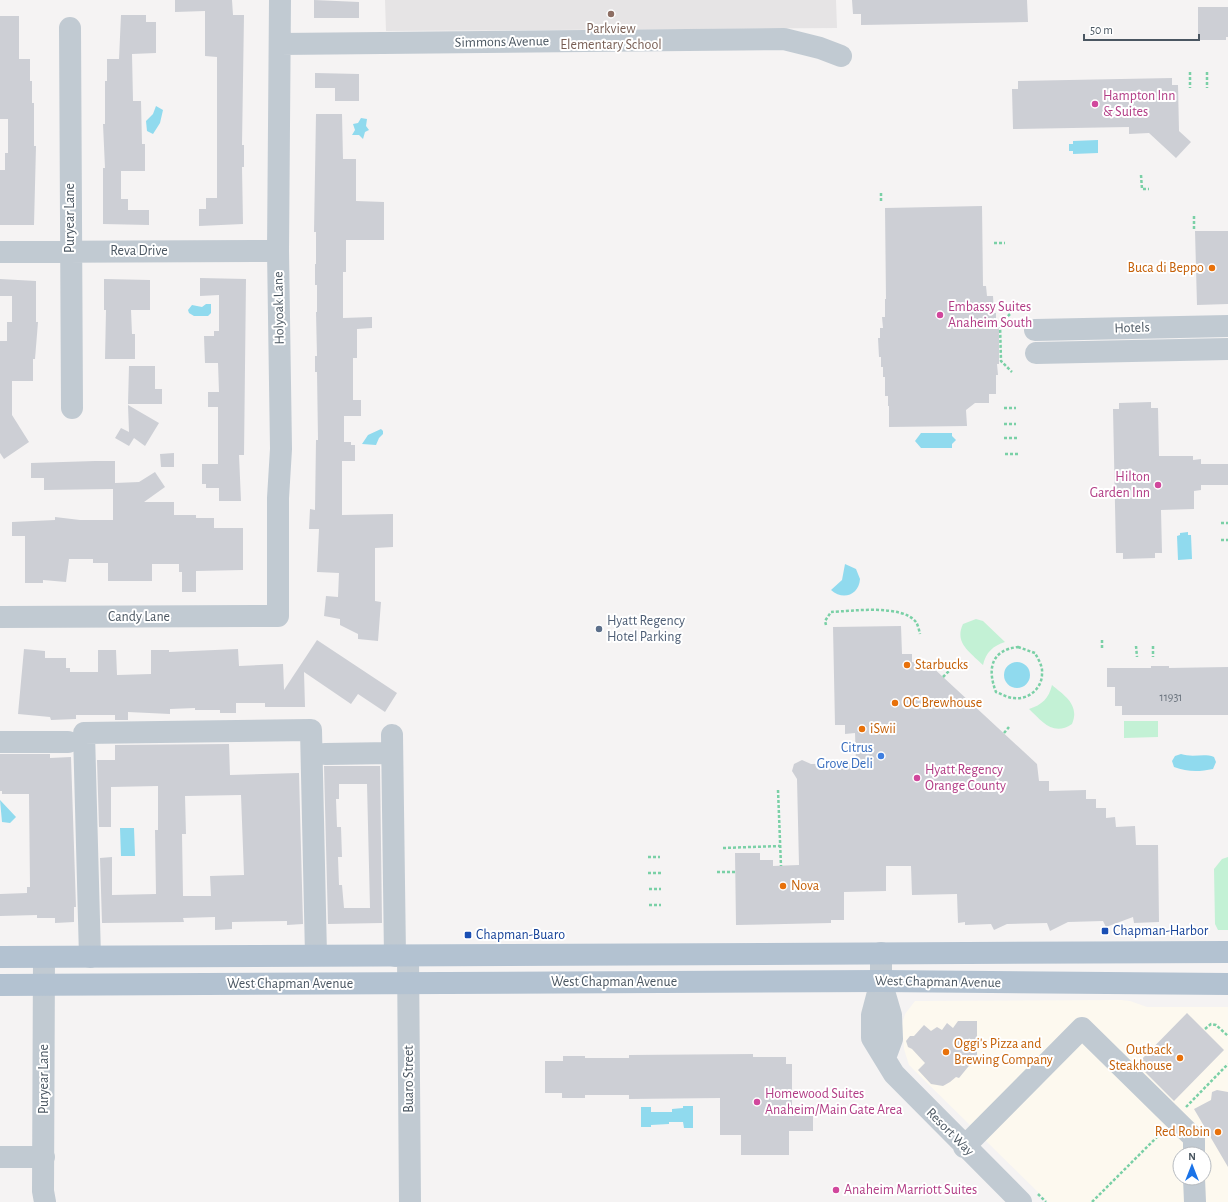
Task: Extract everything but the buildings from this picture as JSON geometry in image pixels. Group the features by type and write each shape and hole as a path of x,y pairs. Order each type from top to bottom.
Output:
{"main road":[{"name":"West Chapman Avenue","path":"0,957 1228,952"},
{"name":"West Chapman Avenue","path":"0,985 881,981 1228,984"}],"street":[{"name":"Holyoak Lane","path":"278,616 278,498 281,449 278,251 280,0"},
{"name":"Puryear Lane","path":"70,28 72,408"},
{"name":"Simmons Avenue","path":"280,44 784,39 820,48 841,56"},
{"name":"Reva Drive","path":"0,252 278,251"},
{"name":"Hotels","path":"1035,330 1228,326"},
{"name":"Hotels","path":"1036,353 1228,348"},
{"name":"Candy Lane","path":"0,617 278,616"},
{"path":"90,956 84,733 311,730 316,955"},
{"path":"0,742 68,742"},
{"name":"Buaro Street","path":"325,754 392,744 402,956 408,983 410,1202"},
{"name":"Resort Way","path":"880,953 881,981 891,1015 892,1039 885,1058 894,1074 964,1147 1028,1197"},
{"name":"Puryear Lane","path":"44,957 44,1202"},
{"path":"964,1147 1082,1028 1194,1138 1194,1146"},
{"path":"0,1157 44,1157"},
{"path":"1194,1186 1195,1202"}],"path":[{"path":"1190,72 1190,88"},
{"path":"1207,72 1207,88"},
{"path":"1141,175 1142,189 1149,189"},
{"path":"880,193 881,201"},
{"path":"1194,216 1194,229"},
{"path":"994,243 1005,243"},
{"path":"1010,314 1000,324 1001,361 1012,372"},
{"path":"1004,408 1016,408"},
{"path":"1004,424 1016,424"},
{"path":"1004,438 1017,438"},
{"path":"1005,454 1018,454"},
{"path":"1221,523 1228,523"},
{"path":"1221,540 1228,540"},
{"path":"826,625 825,621 831,612 895,610 907,615 916,622 920,634"},
{"path":"1102,640 1102,648"},
{"path":"1136,646 1136,657"},
{"path":"1153,646 1153,657"},
{"path":"1018,647 1025,649 1035,653 1041,666 1042,673 1037,688 1031,694 1016,699 996,692 991,676 994,661 1004,650 1018,647"},
{"path":"943,677 949,671"},
{"path":"1004,733 1009,728"},
{"path":"778,790 781,866"},
{"path":"723,848 780,846"},
{"path":"648,857 660,857"},
{"path":"717,872 735,872"},
{"path":"648,873 660,873"},
{"path":"649,889 661,889"},
{"path":"649,905 661,905"},
{"path":"1205,1029 1211,1024 1216,1025 1228,1036"},
{"path":"1092,1202 1228,1064"},
{"path":"1028,1197 1046,1202"}],"shaded area":[{"name":"Parkview Elementary School","path":"385,0 836,0 837,28 386,31"},
{"path":"1121,1000 1130,1001 1147,1007 1228,1007 1228,1202 1048,1202 909,1065 904,1049 902,1024 905,1014 915,1001"}],"green space":[{"path":"976,619 983,621 1005,642 997,645 988,653 983,665 965,647 960,637 963,624"},
{"path":"1052,685 1066,697 1073,706 1074,717 1072,724 1065,728 1059,729 1048,726 1029,709 1041,703 1047,697"},
{"path":"1124,721 1158,721 1158,737 1124,738"},
{"path":"1228,857 1228,930 1218,930 1215,924 1214,869 1222,859"}],"water":[{"path":"156,106 163,110 160,123 153,134 147,131 146,121 153,114"},
{"path":"361,118 367,119 366,126 369,130 365,132 363,139 359,135 352,135 355,130 353,124 358,123"},
{"path":"1098,140 1098,153 1073,154 1073,151 1069,151 1069,144 1073,144 1073,141"},
{"path":"206,304 211,304 211,313 208,316 194,316 189,313 188,310 192,305 202,307"},
{"path":"381,429 383,434 379,438 376,445 362,444 368,435"},
{"path":"921,433 952,433 952,436 956,440 952,444 952,448 921,448 915,441"},
{"path":"1188,532 1188,535 1191,535 1192,559 1178,560 1177,536 1180,535 1180,533"},
{"path":"845,564 856,569 860,579 857,589 850,595 845,596 831,590 842,580"},
{"path":"1017,662 1026,666 1030,675 1026,684 1017,688 1008,684 1004,675 1008,666"},
{"path":"1181,754 1190,756 1210,756 1214,757 1216,762 1213,769 1188,771 1174,767 1172,761 1175,756"},
{"path":"0,800 16,817 10,823 2,822"},
{"path":"120,828 134,828 135,856 121,856"},
{"path":"683,1106 693,1106 693,1128 684,1128 683,1122 669,1122 669,1124 641,1127 641,1107 651,1107 651,1112 672,1112 672,1109 683,1108"}],"place":[{"name":"Parkview Elementary School","path":"611,14"},
{"name":"Hampton Inn & Suites","path":"1095,104"},
{"name":"Buca di Beppo","path":"1212,268"},
{"name":"Embassy Suites Anaheim South","path":"940,315"},
{"name":"Hilton Garden Inn","path":"1158,485"},
{"name":"Hyatt Regency Hotel Parking","path":"599,629"},
{"name":"Starbucks","path":"907,665"},
{"name":"OC Brewhouse","path":"895,703"},
{"name":"iSwii","path":"862,729"},
{"name":"Citrus Grove Deli","path":"881,756"},
{"name":"Hyatt Regency Orange County","path":"917,778"},
{"name":"Nova","path":"783,886"},
{"name":"Chapman-Harbor","path":"1105,931"},
{"name":"Chapman-Buaro","path":"468,935"},
{"name":"Oggi's Pizza and Brewing Company","path":"946,1052"},
{"name":"Outback Steakhouse","path":"1180,1058"},
{"name":"Homewood Suites Anaheim/Main Gate Area","path":"757,1102"},
{"name":"Red Robin","path":"1218,1132"},
{"name":"Anaheim Marriott Suites","path":"836,1190"}]}
